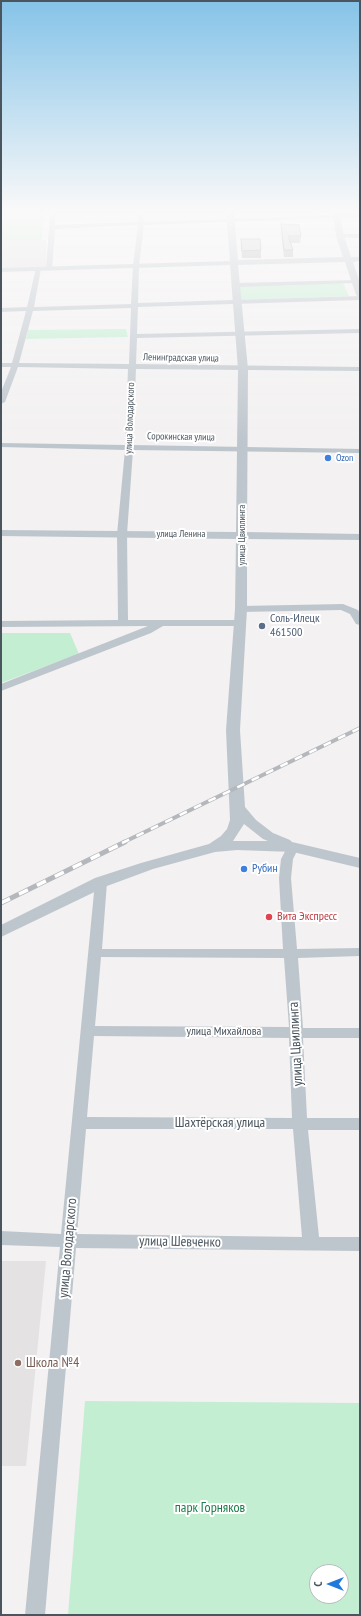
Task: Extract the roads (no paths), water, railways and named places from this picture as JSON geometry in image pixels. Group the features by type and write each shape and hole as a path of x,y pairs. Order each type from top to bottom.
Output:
{"street":[{"path":"1,402 15,366 34,288"},
{"name":"улица Володарского","path":"123,623 122,534 129,447 135,288"},
{"name":"улица Цвиллинга","path":"214,847 226,839 234,830 238,820 233,730 235,680 241,609 241,450 243,368 235,288"},
{"path":"1,310 237,302 360,296"},
{"path":"133,336 360,331"},
{"name":"Ленинградская улица","path":"1,365 360,369"},
{"name":"Сорокинская улица","path":"1,445 360,451"},
{"name":"улица Ленина","path":"1,533 242,534 360,537"},
{"path":"241,609 343,607 354,612 360,622"},
{"path":"1,688 147,631 161,623"},
{"path":"1,624 240,623"},
{"path":"238,809 251,823 268,836 293,847"},
{"path":"1,932 101,882 147,866 214,847 261,845 293,847 360,863"},
{"name":"улица Цвиллинга","path":"293,847 287,858 285,878 296,1032 300,1124 311,1243"},
{"name":"улица Володарского","path":"36,1615 101,882"},
{"path":"94,953 291,954 360,952"},
{"name":"улица Михайлова","path":"88,1031 360,1033"},
{"name":"Шахтёрская улица","path":"79,1123 360,1124"},
{"name":"улица Шевченко","path":"1,1238 69,1241 360,1244"}],"railway":[{"path":"122,843 360,728"},
{"path":"1,903 125,842"}],"place":[{"name":"Ozon","path":"328,458"},
{"name":"Соль-Илецк 461500","path":"262,626"},
{"name":"Рубин","path":"244,869"},
{"name":"Вита Экспресс","path":"269,917"},
{"name":"Школа №4","path":"18,1363"}],"park label":[{"name":"парк Горняков","path":"210,1508"}]}
